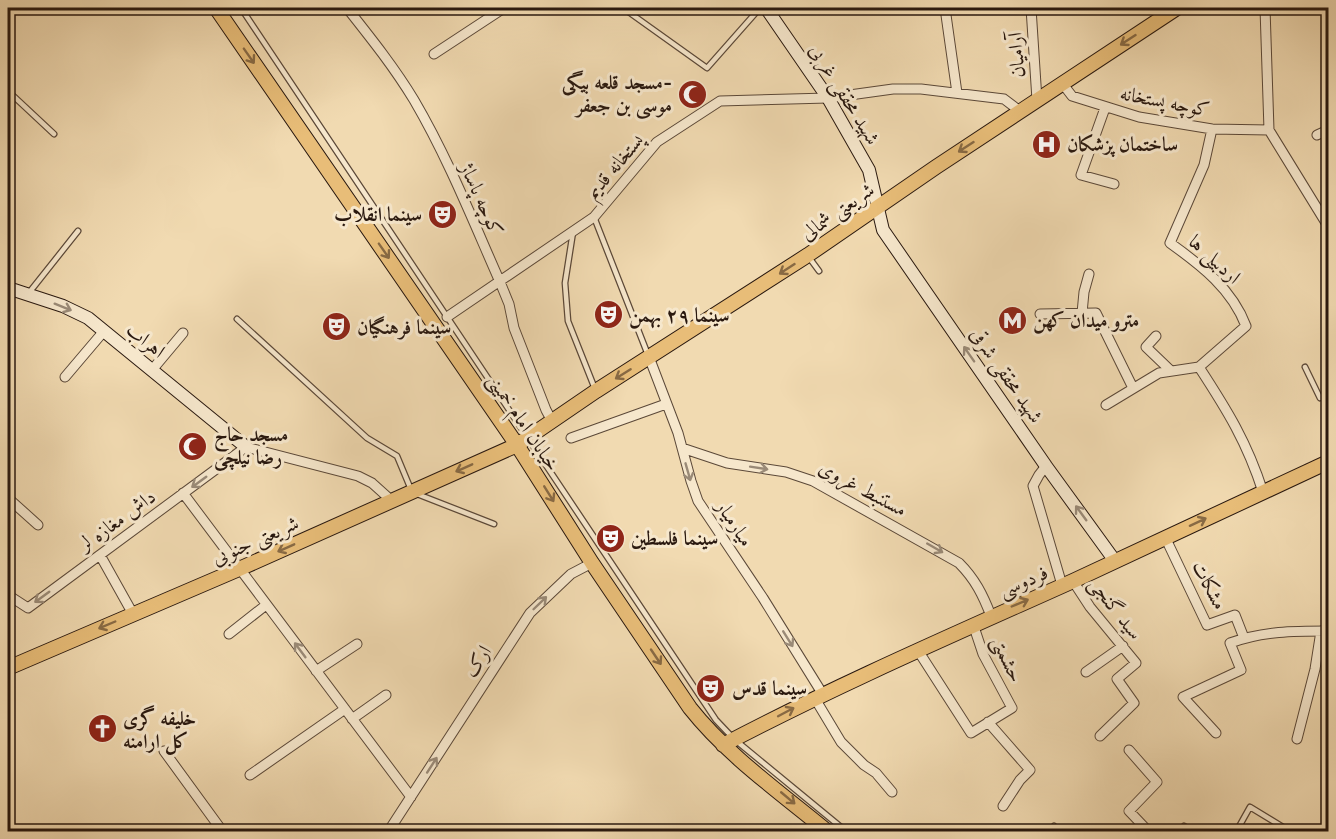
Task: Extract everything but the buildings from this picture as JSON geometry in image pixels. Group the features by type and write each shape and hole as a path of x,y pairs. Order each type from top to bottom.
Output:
{"main road":[{"name":"خیابان امام خمینی","path":"216,8 523,441 592,563 690,708 706,729 729,742 828,831"},
{"name":"شریعتی شمالی","path":"523,441 596,391 808,255 1177,8"},
{"name":"شریعتی جنوبی","path":"8,668 239,569 523,441"},
{"name":"فردوسی","path":"729,742 818,695 1329,462"}],"street":[{"name":"کوچه پاساژ","path":"347,8 383,53 414,100 462,195 509,304 514,327 552,421"},
{"path":"434,54 504,8"},
{"name":"شهید محققی غربی","path":"766,8 828,98 869,170 877,207"},
{"path":"945,8 957,93"},
{"name":"آرامیان","path":"1031,8 1037,100"},
{"path":"1265,8 1269,130 1329,226"},
{"name":"کوچه پستخانه","path":"1062,83 1072,96 1139,117 1212,129 1269,130"},
{"name":"پستخانه قدیم","path":"447,317 594,217 657,142 720,101 828,98 893,89 921,89 1004,99 1021,112"},
{"path":"1105,108 1081,175 1114,184"},
{"name":"اردبیلی ها","path":"1198,367 1246,326 1234,301 1223,287 1209,272 1170,243 1204,165 1212,129"},
{"path":"1317,135 1329,130"},
{"name":"شهید محققی شرقی","path":"877,207 883,230 1046,466 1115,561"},
{"path":"1082,313 1089,274"},
{"name":"اهراب","path":"8,288 63,306 88,318 246,447"},
{"path":"1040,314 1096,313 1133,388"},
{"path":"65,377 104,331"},
{"path":"152,370 183,333"},
{"path":"1156,336 1146,347 1170,370"},
{"name":"میارمیار","path":"649,357 699,501 763,598 818,695 840,742 876,774 892,792"},
{"path":"1106,405 1159,373 1198,367 1228,411 1241,435 1263,492"},
{"path":"571,438 666,404"},
{"path":"246,447 358,476 372,483 392,501"},
{"name":"داش مغازه لر","path":"8,595 28,608 246,447"},
{"name":"مستنبط غروی","path":"682,448 727,463 800,476 831,490 959,563 982,592 991,616"},
{"name":"سید گنجی","path":"1046,466 1033,486 1067,583 1136,663 1117,679 1134,703 1100,736"},
{"path":"183,494 411,797"},
{"path":"8,498 38,525"},
{"name":"مشکات","path":"1165,537 1207,625 1235,615 1244,638"},
{"path":"100,555 133,614"},
{"name":"ارک","path":"388,831 530,613 571,574 592,563"},
{"path":"229,634 266,604"},
{"name":"حشمتی","path":"973,624 983,654 1012,708 988,722"},
{"path":"1216,733 1183,697 1241,670 1230,643 1244,638 1280,632 1325,631 1297,738"},
{"path":"316,671 357,644"},
{"path":"1086,672 1123,646"},
{"path":"917,649 971,733 988,722 1030,770 1020,780 1003,806"},
{"path":"352,719 386,696"},
{"path":"250,775 345,709"},
{"path":"1129,750 1157,782 1129,812 1149,831"},
{"path":"164,751 223,831"}],"lane":[{"path":"241,8 447,317 523,441 729,742 847,831"},
{"path":"623,8 707,68 760,8"},
{"path":"8,91 54,134"},
{"path":"594,217 649,357"},
{"path":"28,294 78,231"},
{"path":"573,231 565,283 568,321 596,391"},
{"path":"808,255 819,271"},
{"path":"237,319 367,438 397,456 412,492 494,524"},
{"path":"1305,367 1320,398 1329,393"},
{"path":"1236,831 1250,807 1291,831"},
{"path":"1054,826 1060,831"},
{"path":"1184,826 1193,831"}],"place":[{"name":"مسجد قلعه بیگی- موسی بن جعفر","path":"693,94"},
{"name":"ساختمان پزشکان","path":"1046,144"},
{"name":"سینما انقلاب","path":"443,214"},
{"name":"سینما ۲۹ بهمن","path":"608,315"},
{"name":"مترو میدان کهن","path":"1012,320"},
{"name":"سینما فرهنگیان","path":"336,327"},
{"name":"مسجد حاج رضا نیلچی","path":"193,446"},
{"name":"سینما فلسطین","path":"610,538"},
{"name":"سینما قدس","path":"711,688"},
{"name":"خلیفه گری کل ارامنه","path":"102,729"}]}
